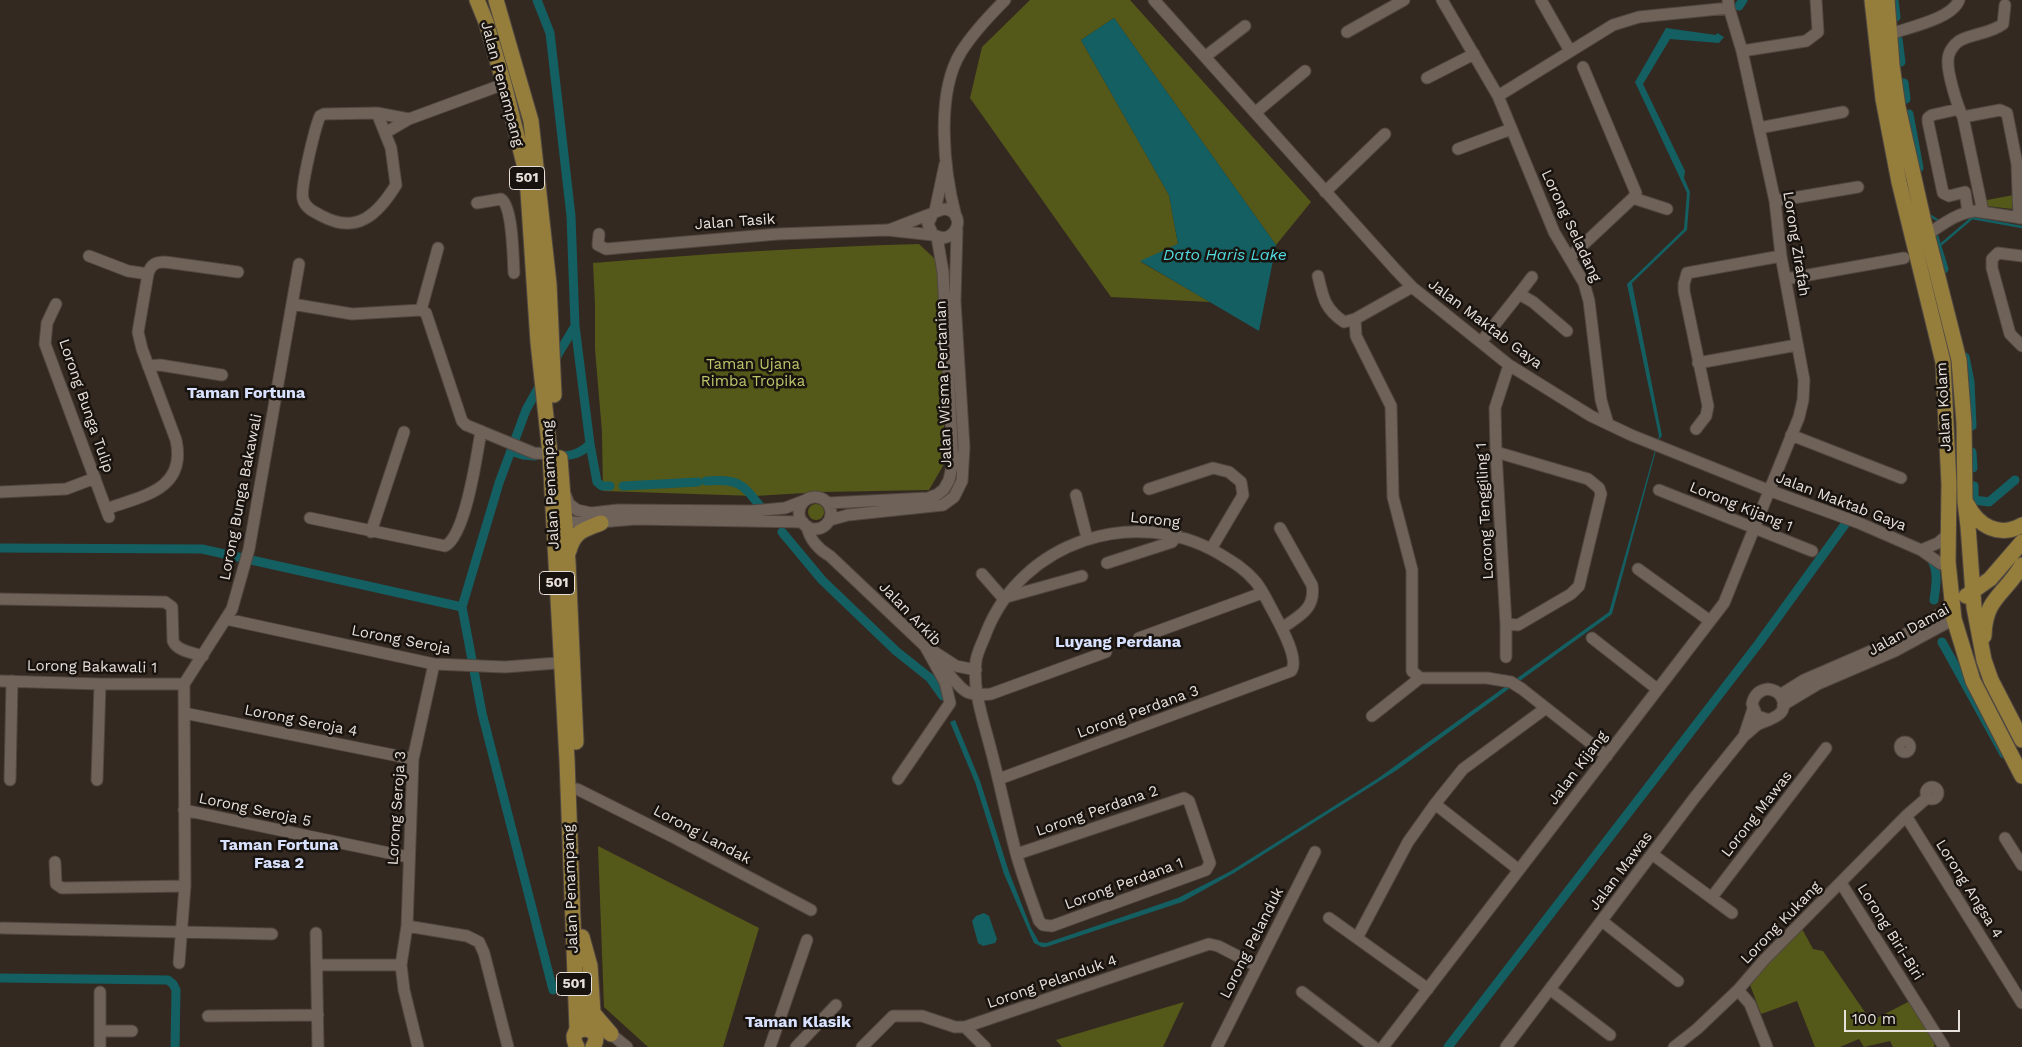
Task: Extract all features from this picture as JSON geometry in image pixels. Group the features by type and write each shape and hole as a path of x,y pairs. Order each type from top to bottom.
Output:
{"main road":[{"name":"Jalan Penampang","path":"477,0 486,22 504,84 527,176 540,363 546,411 562,485 568,562 567,760 576,1042"},
{"name":"Jalan Penampang","path":"496,0 531,121 549,284 554,451 552,503 577,789 586,1010 594,1040"},
{"name":"Jalan Kolam","path":"1872,0 1883,99 1896,164 1911,258 1943,362 1949,484 1948,562 1953,612 1974,681 2022,776"},
{"name":"Jalan Kolam","path":"1887,0 1892,66 1898,107 1959,360 1964,423 1965,501 1973,599 1984,660 1990,680 2022,740"},
{"path":"1877,52 1880,44 1891,34"},
{"path":"504,84 516,66"},
{"path":"1911,258 1928,234"},
{"path":"1965,501 1972,515 1986,527 1996,531 2006,531 2022,525"},
{"path":"552,503 565,519"},
{"path":"568,562 571,545 575,536 596,518"},
{"path":"1948,562 1961,543 1968,526"},
{"name":"Jalan Damai","path":"1953,612 1973,599 2022,542"},
{"path":"1984,660 1984,624 1988,609 2016,575 2022,564"},
{"name":"Jalan Damai","path":"1973,599 1988,598 2022,564"},
{"path":"567,760 572,781 577,789 568,802"},
{"path":"582,937 590,966 593,1013 608,1040"},
{"name":"Jalan Penampang","path":"576,1042 580,1030 586,1029 594,1040"}],"street":[{"path":"945,162 934,212 928,224 935,236 943,238 950,237 958,225 945,162 944,124 947,90 951,75 964,47 982,23 1005,0"},
{"path":"1347,32 1404,0"},
{"name":"Lorong Seladang","path":"1442,0 1498,96 1554,232 1584,283 1589,302 1602,400 1608,424"},
{"path":"1541,0 1570,51"},
{"path":"1742,51 1810,39 1818,32 1816,0"},
{"path":"1891,34 1945,15 1954,9 1959,0"},
{"name":"Jalan Maktab Gaya","path":"1157,1 1325,192 1412,286 1510,365 1591,416 1608,424 1768,490 1859,523 1921,550 1941,564 1948,562"},
{"path":"1498,96 1613,25 1640,17 1729,4"},
{"name":"Lorong Zirafah","path":"1729,4 1742,51 1775,201 1781,256 1804,380 1803,400 1791,435 1768,490"},
{"path":"1983,212 1948,60 1950,52 1959,40 1995,30 2003,24 2005,5"},
{"path":"1206,56 1244,26"},
{"path":"1428,78 1474,54"},
{"path":"1570,257 1634,198 1636,193 1583,67"},
{"path":"1256,112 1305,71"},
{"path":"385,133 409,119 504,84"},
{"path":"1928,234 1953,218 1968,212 1983,212 2020,218 2017,164 2007,113 2000,110 1932,115 1928,118 1928,122 1943,194 1949,196 1979,190"},
{"path":"1759,128 1843,112"},
{"path":"377,113 391,148 396,185 381,207 362,221 346,224 327,218 308,208 302,198 304,181 320,116 324,114 377,113 409,119"},
{"path":"1458,149 1512,129"},
{"path":"1325,192 1385,134"},
{"path":"1775,201 1858,187"},
{"path":"1964,192 1968,212"},
{"path":"1634,198 1667,209"},
{"path":"477,203 501,199 506,204 509,216 514,273"},
{"path":"934,212 942,209 948,210 956,217"},
{"name":"Jalan Tasik","path":"887,230 934,212"},
{"path":"509,216 530,213"},
{"name":"Jalan Tasik","path":"599,234 598,245 606,249 762,235 887,230 935,236"},
{"name":"Jalan Wisma Pertanian","path":"827,523 848,515 936,507 950,501 959,488 963,476 964,447 955,301 956,230"},
{"name":"Jalan Wisma Pertanian","path":"828,503 928,498 938,494 949,480 954,462 952,425 943,272 935,236"},
{"path":"420,310 438,248"},
{"path":"2022,256 1998,253 1992,259 1992,268 2010,334 2022,346"},
{"path":"89,256 128,271 148,274"},
{"path":"1696,429 1706,416 1708,406 1684,290 1687,273 1781,256"},
{"path":"1786,279 1911,258"},
{"path":"222,375 160,365 148,366 138,332 148,274 157,262 238,272"},
{"name":"Lorong Bunga Bakawali","path":"184,684 232,610 243,572 249,549 299,264"},
{"path":"1318,276 1323,297 1330,312 1344,322 1355,319 1412,286"},
{"path":"1481,342 1532,277"},
{"path":"1519,294 1533,302 1567,331"},
{"name":"Lorong Bunga Tulip","path":"56,304 47,323 45,344 108,513 163,487 174,471 176,440 148,366"},
{"path":"292,304 352,314 420,310 426,313 462,421 466,425 534,453 554,451"},
{"path":"1355,319 1356,336 1391,406 1393,497 1412,570 1412,671 1420,678"},
{"path":"1698,363 1797,345"},
{"name":"Lorong Tenggiling 1","path":"1506,657 1495,408 1510,365"},
{"path":"1591,416 1602,400"},
{"path":"310,518 445,546 450,543 460,523 474,478 481,431"},
{"path":"371,532 404,432"},
{"path":"1791,435 1901,478"},
{"path":"1496,452 1588,479 1600,488 1601,494 1579,586 1572,594 1518,625 1506,624"},
{"path":"1149,489 1212,468 1229,472 1241,482 1243,495 1211,549"},
{"path":"0,480 3,492 66,489 95,478"},
{"path":"562,485 569,504 577,510 596,518 805,524 815,528 827,523 831,511 828,503 820,498 810,498 775,510 752,512 618,510 596,518 581,523 565,519"},
{"name":"Lorong Kijang 1","path":"1659,490 1812,551"},
{"name":"Jalan Kijang","path":"1384,1047 1724,602 1768,490"},
{"path":"1076,495 1087,538"},
{"path":"805,524 800,508 806,500"},
{"name":"Jalan Arkib","path":"827,523 821,531 820,540 830,556 924,646 945,682 950,704 898,779"},
{"name":"Jalan Arkib","path":"805,524 812,539 824,553 830,556"},
{"path":"1280,528 1312,585 1314,592 1306,612 1282,628"},
{"name":"Lorong","path":"976,665 990,623 1003,598 1039,564 1058,551 1087,538 1120,532 1139,531 1178,535 1195,541 1237,564 1255,581 1282,628 1294,661 1294,667 1287,673"},
{"path":"1921,550 1938,543 1947,534"},
{"path":"1108,563 1172,542 1178,535"},
{"path":"1638,569 1710,621"},
{"path":"982,574 1003,598 1082,576"},
{"path":"1139,638 1262,593"},
{"path":"0,598 169,603 172,607 172,641 174,645 202,656"},
{"name":"Jalan Damai","path":"1781,700 1804,680 1894,641 1953,612"},
{"name":"Lorong Seroja","path":"226,619 434,664 488,667 567,662"},
{"path":"1592,638 1657,689"},
{"path":"924,646 956,666 976,665 978,695 1017,854"},
{"path":"935,662 965,692 978,695 991,694 1106,652"},
{"name":"Lorong Seroja 3","path":"418,1047 404,990 401,965 406,926 413,759 434,664"},
{"name":"Lorong Perdana 3","path":"999,779 1287,673"},
{"path":"1372,716 1420,678 1487,678 1511,682 1606,756"},
{"path":"6,681 10,780"},
{"name":"Lorong Bakawali 1","path":"6,681 184,684"},
{"path":"97,780 100,684"},
{"path":"179,963 185,886 184,684"},
{"path":"1744,736 1757,726 1769,720 1780,714 1781,700 1768,689 1759,691 1753,699 1753,709 1760,718 1769,720"},
{"path":"1357,938 1408,842 1463,769 1546,708"},
{"name":"Jalan Mawas","path":"1506,1047 1744,736 1753,709"},
{"name":"Lorong Seroja 4","path":"184,713 413,759"},
{"name":"Lorong Mawas","path":"1712,897 1826,748"},
{"name":"Lorong Landak","path":"577,789 811,910"},
{"name":"Lorong Kukang","path":"1674,1047 1697,1029 1738,990 1764,960 1906,816 1928,797"},
{"name":"Lorong Perdana 2","path":"1017,854 1187,798 1210,863 1206,870"},
{"path":"1435,804 1519,870"},
{"name":"Lorong Seroja 5","path":"184,810 408,857"},
{"name":"Lorong Angsa 4","path":"1906,816 2022,1003"},
{"path":"2006,838 2022,865"},
{"name":"Lorong Pelanduk","path":"1218,1047 1314,852"},
{"name":"Lorong Perdana 1","path":"1017,854 1039,920 1043,925 1052,926 1206,870"},
{"path":"1652,854 1732,913"},
{"path":"55,862 56,884 62,888 185,886"},
{"name":"Lorong Biri-Biri","path":"1841,883 1944,1047"},
{"path":"1329,918 1428,989"},
{"path":"1602,921 1678,981"},
{"path":"406,926 467,936 479,942 484,953 508,1047"},
{"path":"2,928 272,934"},
{"path":"316,933 318,1047"},
{"path":"770,1047 807,940"},
{"name":"Lorong Pelanduk 4","path":"966,1028 1209,944 1218,946 1257,966"},
{"path":"317,965 401,965"},
{"path":"1551,990 1610,1035"},
{"path":"1738,990 1750,1004 1767,1047"},
{"path":"100,992 100,1047"},
{"path":"1302,992 1374,1047"},
{"path":"796,1047 836,1005"},
{"path":"208,1016 318,1015"},
{"path":"862,1047 892,1016 908,1015 922,1016 955,1027 966,1028 985,1047"},
{"path":"100,1031 132,1031"},
{"path":"594,1040 608,1040 627,1047"}],"green space":[{"path":"1030,0 1130,0 1311,202 1276,245 1114,18 1081,40 1169,195 1178,244 1141,262 1210,302 1111,297 970,98 982,47"},
{"path":"2014,195 2012,209 1987,206 1987,200"},
{"name":"Taman Ujana Rimba Tropika","path":"919,244 936,260 944,349 944,464 929,490 821,492 755,496 603,491 602,432 595,349 593,263 756,251"},
{"path":"813,504 819,504 824,509 822,518 813,520 808,515 808,509"},
{"path":"598,846 759,928 723,1047 648,1047 604,1007"},
{"path":"1801,927 1813,949 1823,951 1871,1021 1910,1001 1935,1042 1934,1047 1893,1047 1890,1041 1864,1047 1859,1039 1840,1047 1815,1047 1797,1001 1761,1014 1749,982"},
{"path":"1184,1002 1163,1047 1062,1047 1056,1040"}],"water":[{"name":"Dato Haris Lake","path":"1114,18 1276,245 1259,331 1140,261 1178,244 1169,195 1081,40"},
{"path":"1666,28 1716,35 1717,33 1724,37 1719,43 1670,39 1643,84 1685,171 1684,178 1690,192 1687,230 1632,283 1662,436 1659,439 1612,614 1397,770 1234,873 1182,902 1046,947 1034,943 1004,874 975,782 950,722 955,720 980,781 1009,872 1031,928 1039,942 1046,943 1178,898 1231,871 1377,779 1609,612 1659,436 1627,284 1684,229 1687,193 1635,82"},
{"path":"984,913 989,916 997,939 995,943 983,946 978,943 972,921 976,916"}],"waterway":[{"path":"537,0 550,33 571,216 575,326 554,361"},
{"path":"1739,6 1743,0"},
{"path":"1894,0 1896,17"},
{"path":"1898,39 1901,62"},
{"path":"1904,83 1906,99"},
{"path":"1909,114 1919,168"},
{"path":"1928,214 1940,222"},
{"path":"1938,247 1972,218 2022,227"},
{"path":"1934,237 1944,269"},
{"path":"557,456 575,454 590,444 575,326"},
{"path":"1965,357 1970,382 1972,426"},
{"path":"541,383 526,410 499,483 462,607 482,713 553,990"},
{"path":"590,444 597,482 602,486 610,486"},
{"path":"511,451 535,456"},
{"path":"1972,452 1973,468"},
{"path":"1974,486 1974,500 1989,502 2015,480"},
{"path":"706,481 727,481 740,485 746,489 764,511"},
{"path":"623,486 698,482"},
{"path":"1448,1047 1759,643 1846,523"},
{"path":"782,532 822,580 896,651 930,678 943,696"},
{"path":"0,548 202,549 462,607"},
{"path":"1930,558 1936,572 1934,600"},
{"path":"1942,642 2004,754"},
{"path":"0,978 168,980 176,990 175,1047"}],"district":[{"name":"Taman Fortuna","path":"246,393"},
{"name":"Luyang Perdana","path":"1118,642"},
{"name":"Taman Fortuna Fasa 2","path":"279,854"},
{"name":"Taman Klasik","path":"798,1022"}]}
